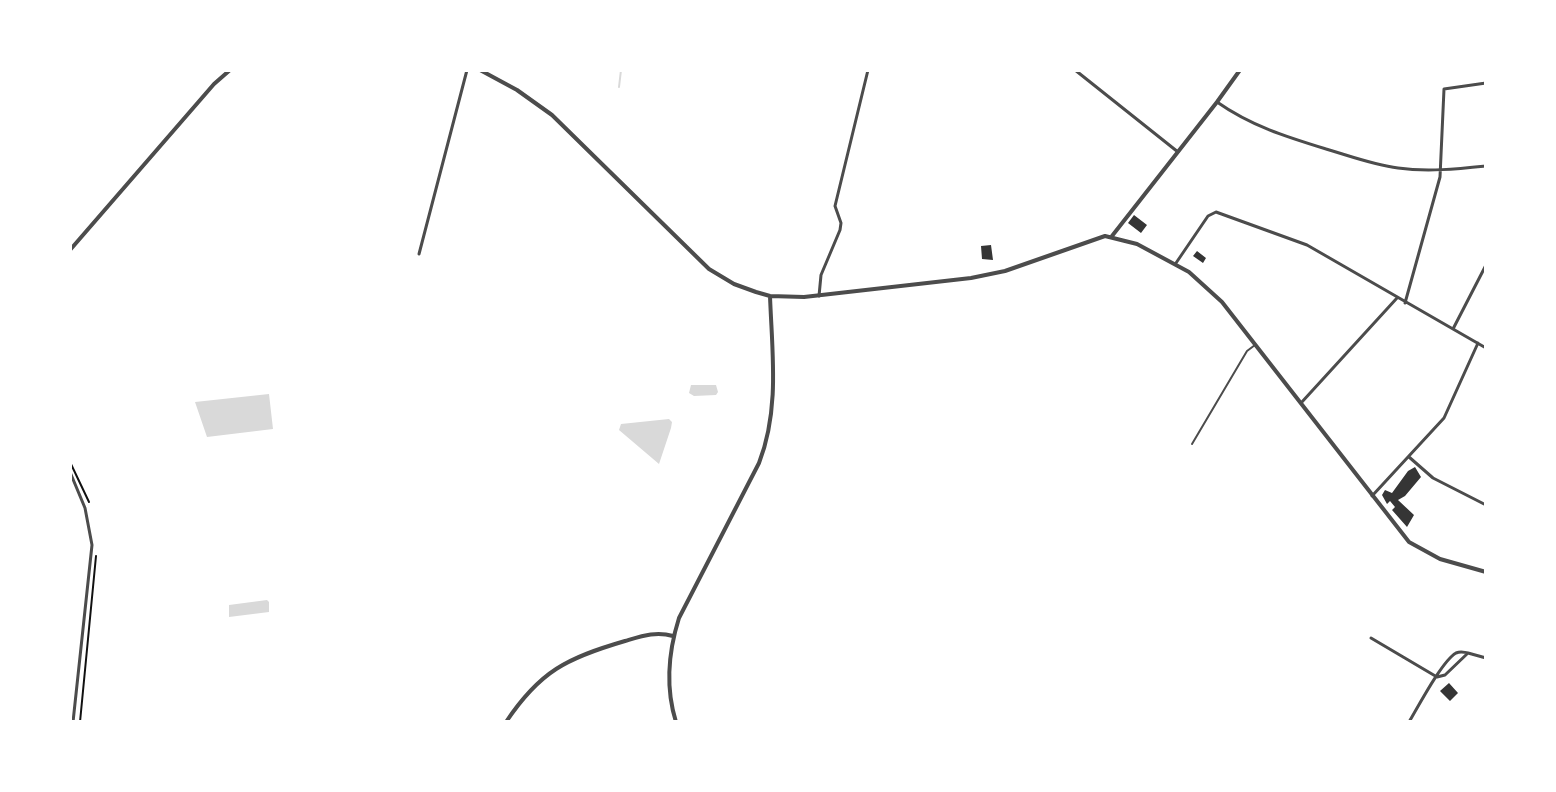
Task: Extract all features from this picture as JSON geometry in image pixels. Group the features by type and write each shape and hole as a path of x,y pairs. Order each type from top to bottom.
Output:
{"street":[{"path":"70,250 214,84 230,70"},
{"path":"419,254 467,70"},
{"path":"480,70 517,90 552,115 709,269 734,284 770,296 819,296 971,278 1005,271 1098,237 1112,236 1137,244 1176,263 1222,302 1409,542 1440,559 1486,572"},
{"path":"819,296 821,275 840,230 841,223 835,206 868,70"},
{"path":"1075,70 1178,152"},
{"path":"1112,236 1240,70"},
{"path":"1405,303 1440,177 1444,89 1486,83"},
{"path":"1217,102 1268,131 1360,159 1399,168 1440,170 1486,166"},
{"path":"1176,263 1208,216 1216,212 1307,245 1486,348"},
{"path":"1453,329 1486,265"},
{"path":"676,722 668,682 673,636 683,609 759,463 768,439 773,398 770,296"},
{"path":"1301,403 1397,298"},
{"path":"1372,497 1444,418 1478,343"},
{"path":"1409,457 1433,478 1486,505"},
{"path":"70,472 85,508 92,545 73,722"},
{"path":"506,722 537,682 568,660 653,633 673,636"},
{"path":"1371,638 1437,677 1445,675 1468,653"},
{"path":"1409,722 1453,655 1460,651 1486,658"}],"lane":[{"path":"1192,444 1247,351 1256,344"}],"shaded area":[{"path":"691,385 716,385 718,392 716,395 694,396 689,393"},
{"path":"269,394 273,429 207,437 195,402"},
{"path":"669,419 671,428 659,464 619,430 621,424"},
{"path":"267,600 269,612 229,617 229,605"}],"building":[{"path":"1134,215 1147,225 1141,233 1128,223"},
{"path":"991,245 993,260 982,259 981,246"},
{"path":"1197,251 1206,258 1203,263 1193,256"},
{"path":"1415,467 1421,477 1398,500 1414,515 1407,527 1392,510 1395,507 1390,501 1387,504 1382,495 1385,490 1392,493 1408,471"},
{"path":"1449,683 1458,693 1450,701 1440,691"}],"waterway":[{"path":"619,87 621,70"}]}
